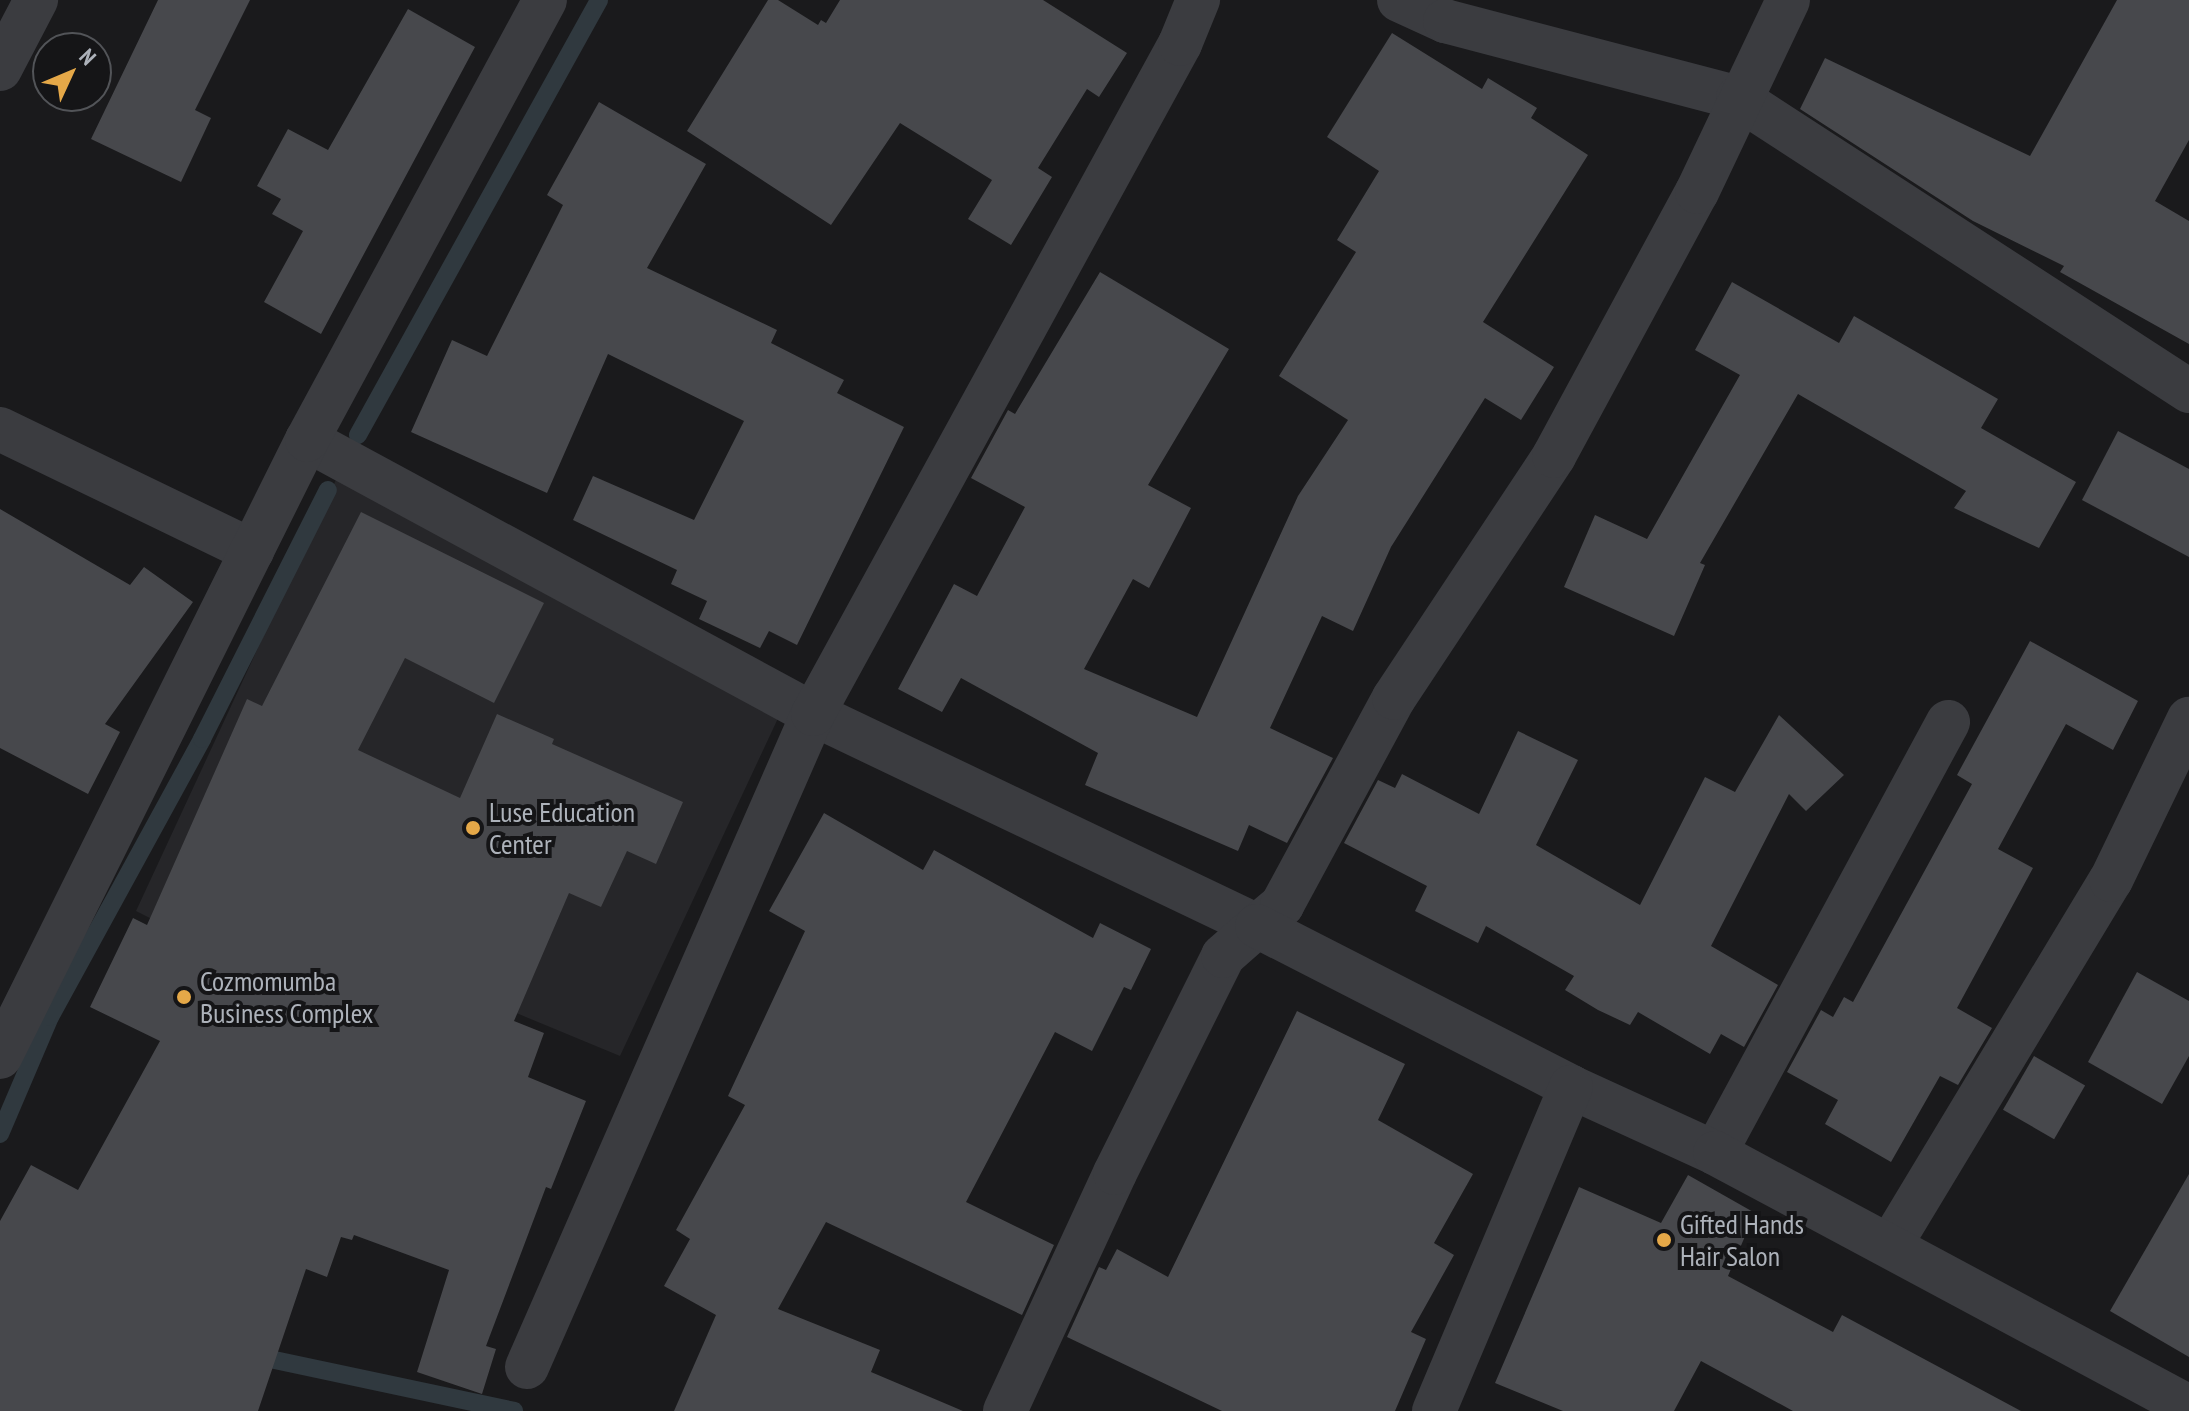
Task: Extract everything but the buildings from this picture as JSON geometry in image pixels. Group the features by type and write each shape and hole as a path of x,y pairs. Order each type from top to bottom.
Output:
{"street":[{"path":"0,69 36,0"},
{"path":"0,1057 307,440 545,0"},
{"path":"527,1367 813,714 1180,44 1198,0"},
{"path":"1399,0 1445,21 1738,98 2189,391"},
{"path":"1005,1411 1115,1173 1223,956 1282,905 1394,698 1554,456 1697,192 1738,98 1788,0"},
{"path":"0,429 252,551"},
{"path":"307,440 813,714 1257,926 1571,1087 1715,1153 1891,1244 2189,1407"},
{"path":"1891,1244 2111,880 2189,719"},
{"path":"1715,1153 1948,722"},
{"path":"1434,1411 1571,1087"}],"shaded area":[{"path":"341,469 795,682 620,1056 451,986 290,989 136,911"}],"waterway":[{"path":"358,435 599,0"},
{"path":"0,1134 50,1017 202,739 328,490"},
{"path":"251,1355 514,1411"}],"place":[{"name":"Luse Education Center","path":"473,828"},
{"name":"Cozmomumba Business Complex","path":"184,997"},
{"name":"Gifted Hands Hair Salon","path":"1664,1240"}]}
